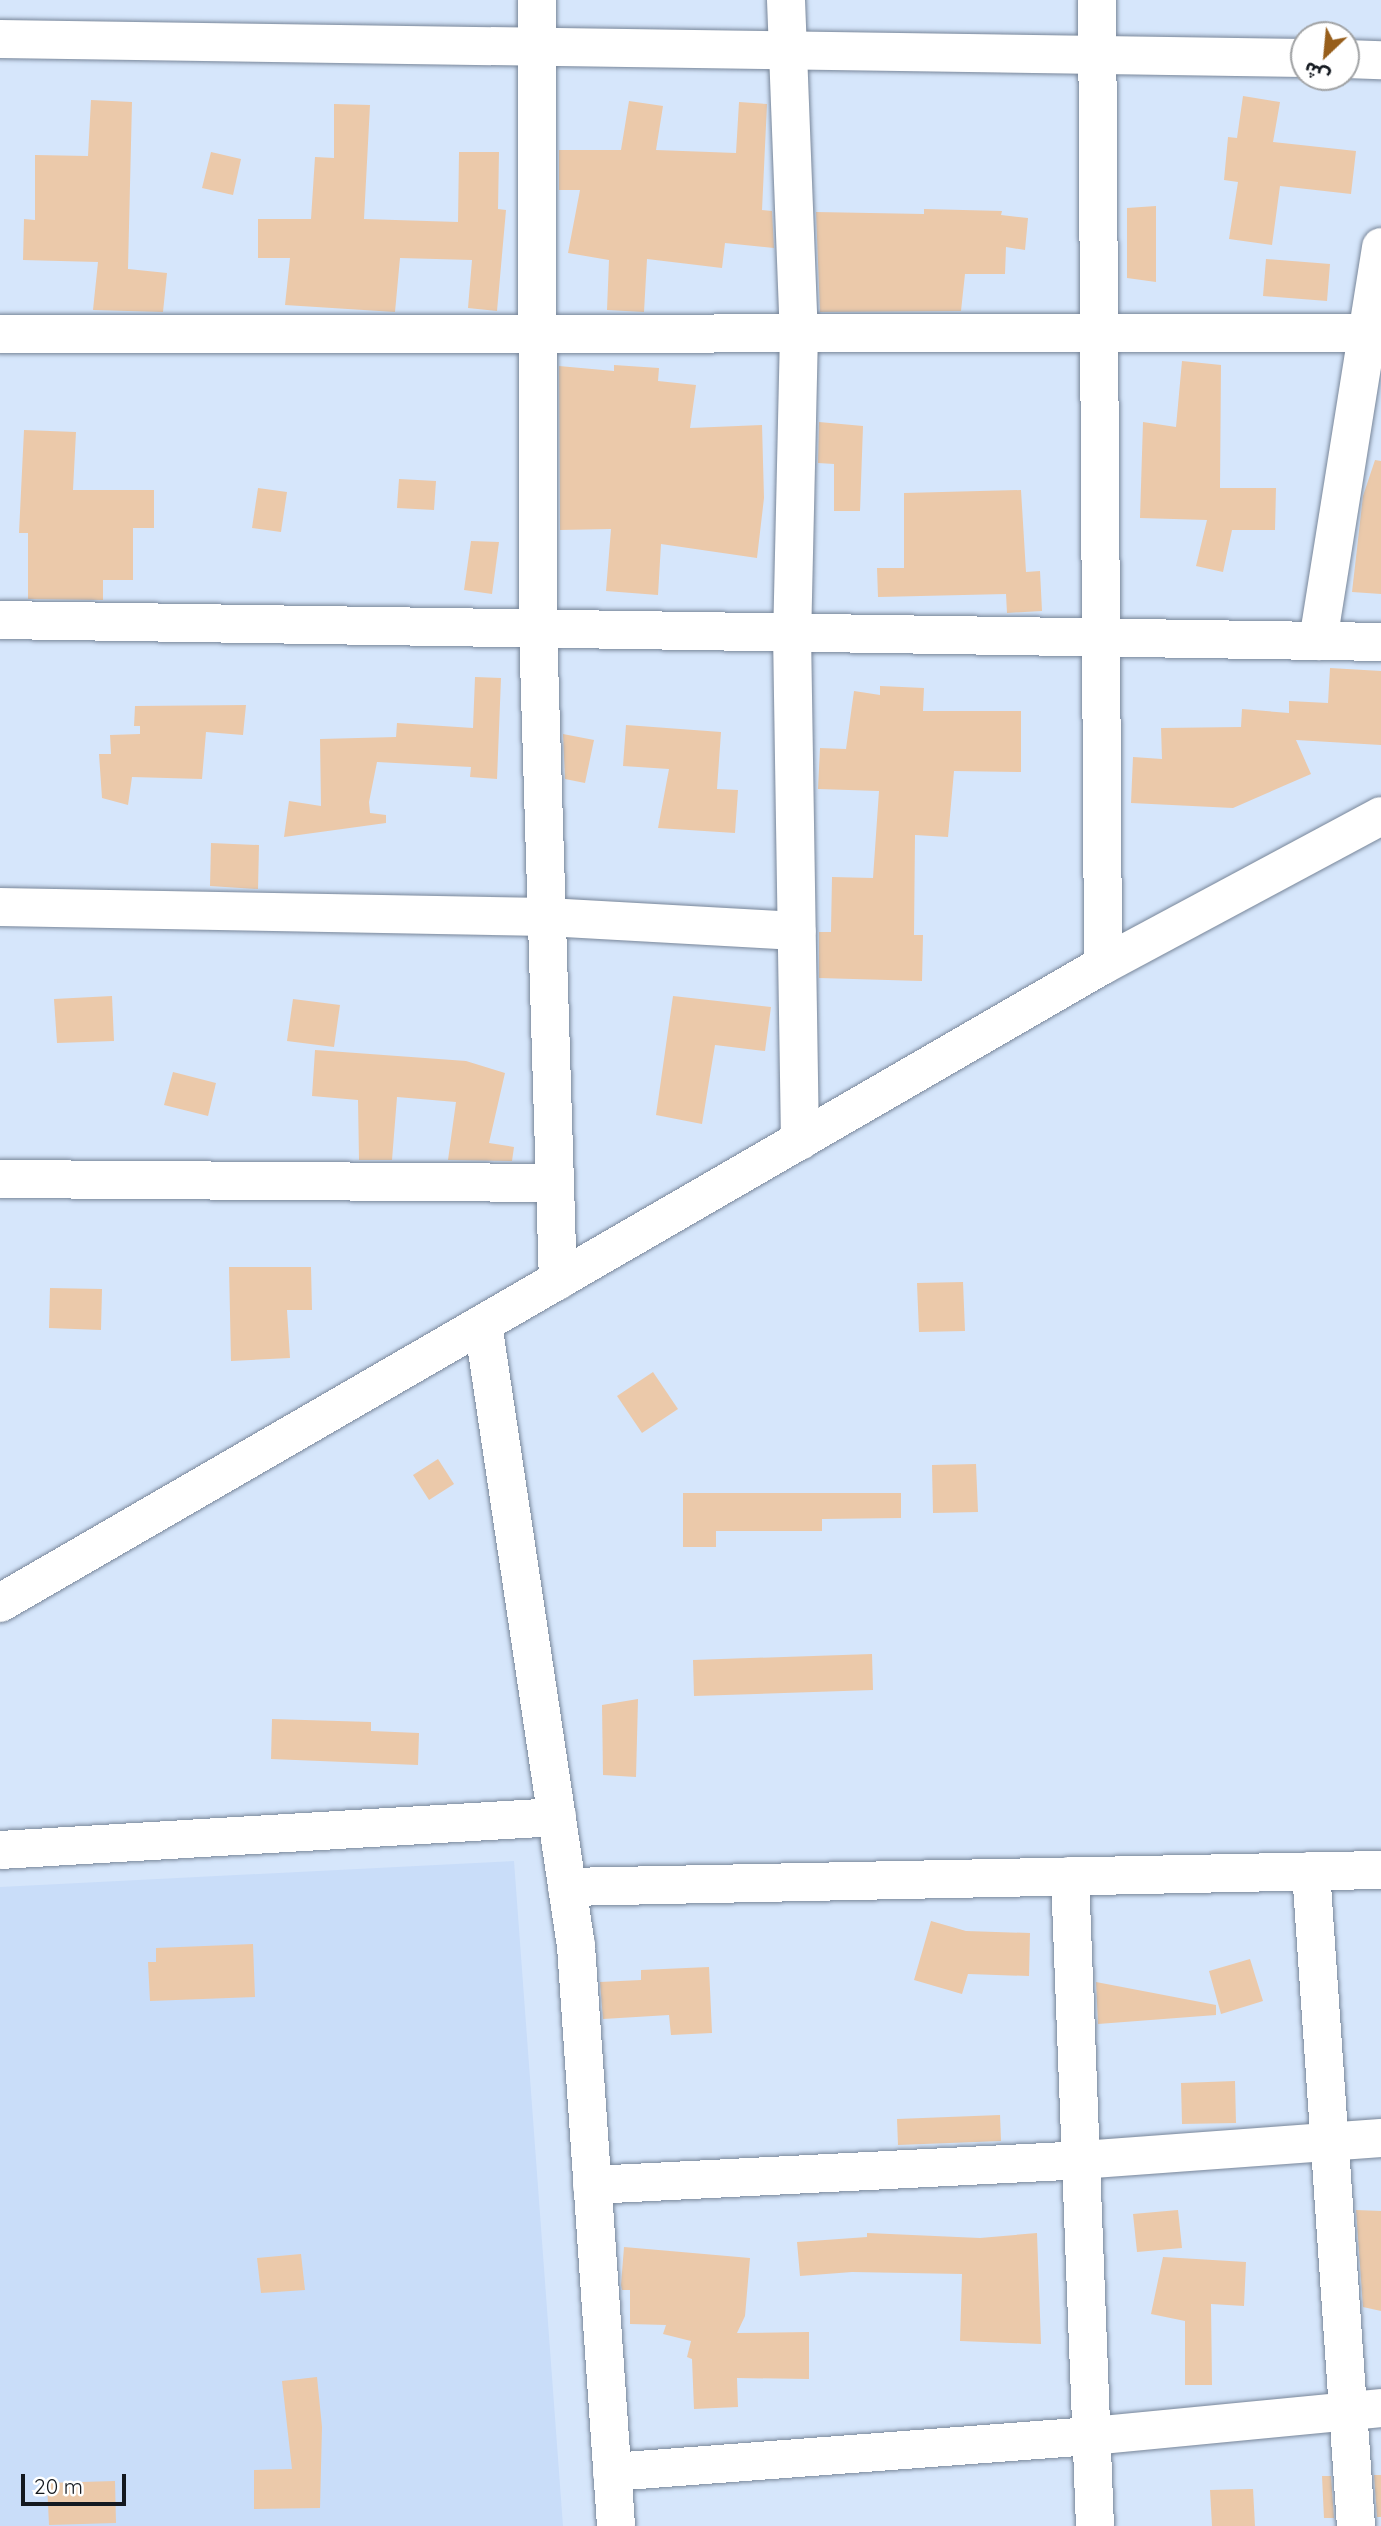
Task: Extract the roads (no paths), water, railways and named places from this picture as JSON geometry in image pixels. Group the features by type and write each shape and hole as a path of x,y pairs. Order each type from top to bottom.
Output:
{"street":[{"path":"537,0 538,628 558,1280"},
{"path":"786,0 799,333 792,632 800,1141"},
{"path":"1097,0 1103,965"},
{"path":"0,39 1290,58"},
{"path":"1360,59 1381,60"},
{"path":"1318,641 1375,333 1381,247"},
{"path":"0,334 1375,333"},
{"path":"0,620 1381,642"},
{"path":"0,1603 1103,965 1381,816"},
{"path":"0,907 547,917 797,930"},
{"path":"0,1179 555,1184"},
{"path":"483,1324 567,1887 592,2185 616,2526"},
{"path":"0,1850 557,1818"},
{"path":"567,1887 1381,1870"},
{"path":"1311,1871 1329,2143 1364,2408 1356,2526"},
{"path":"1070,1877 1095,2526"},
{"path":"592,2185 1081,2160 1381,2138"},
{"path":"612,2472 1091,2436 1364,2408"}]}
